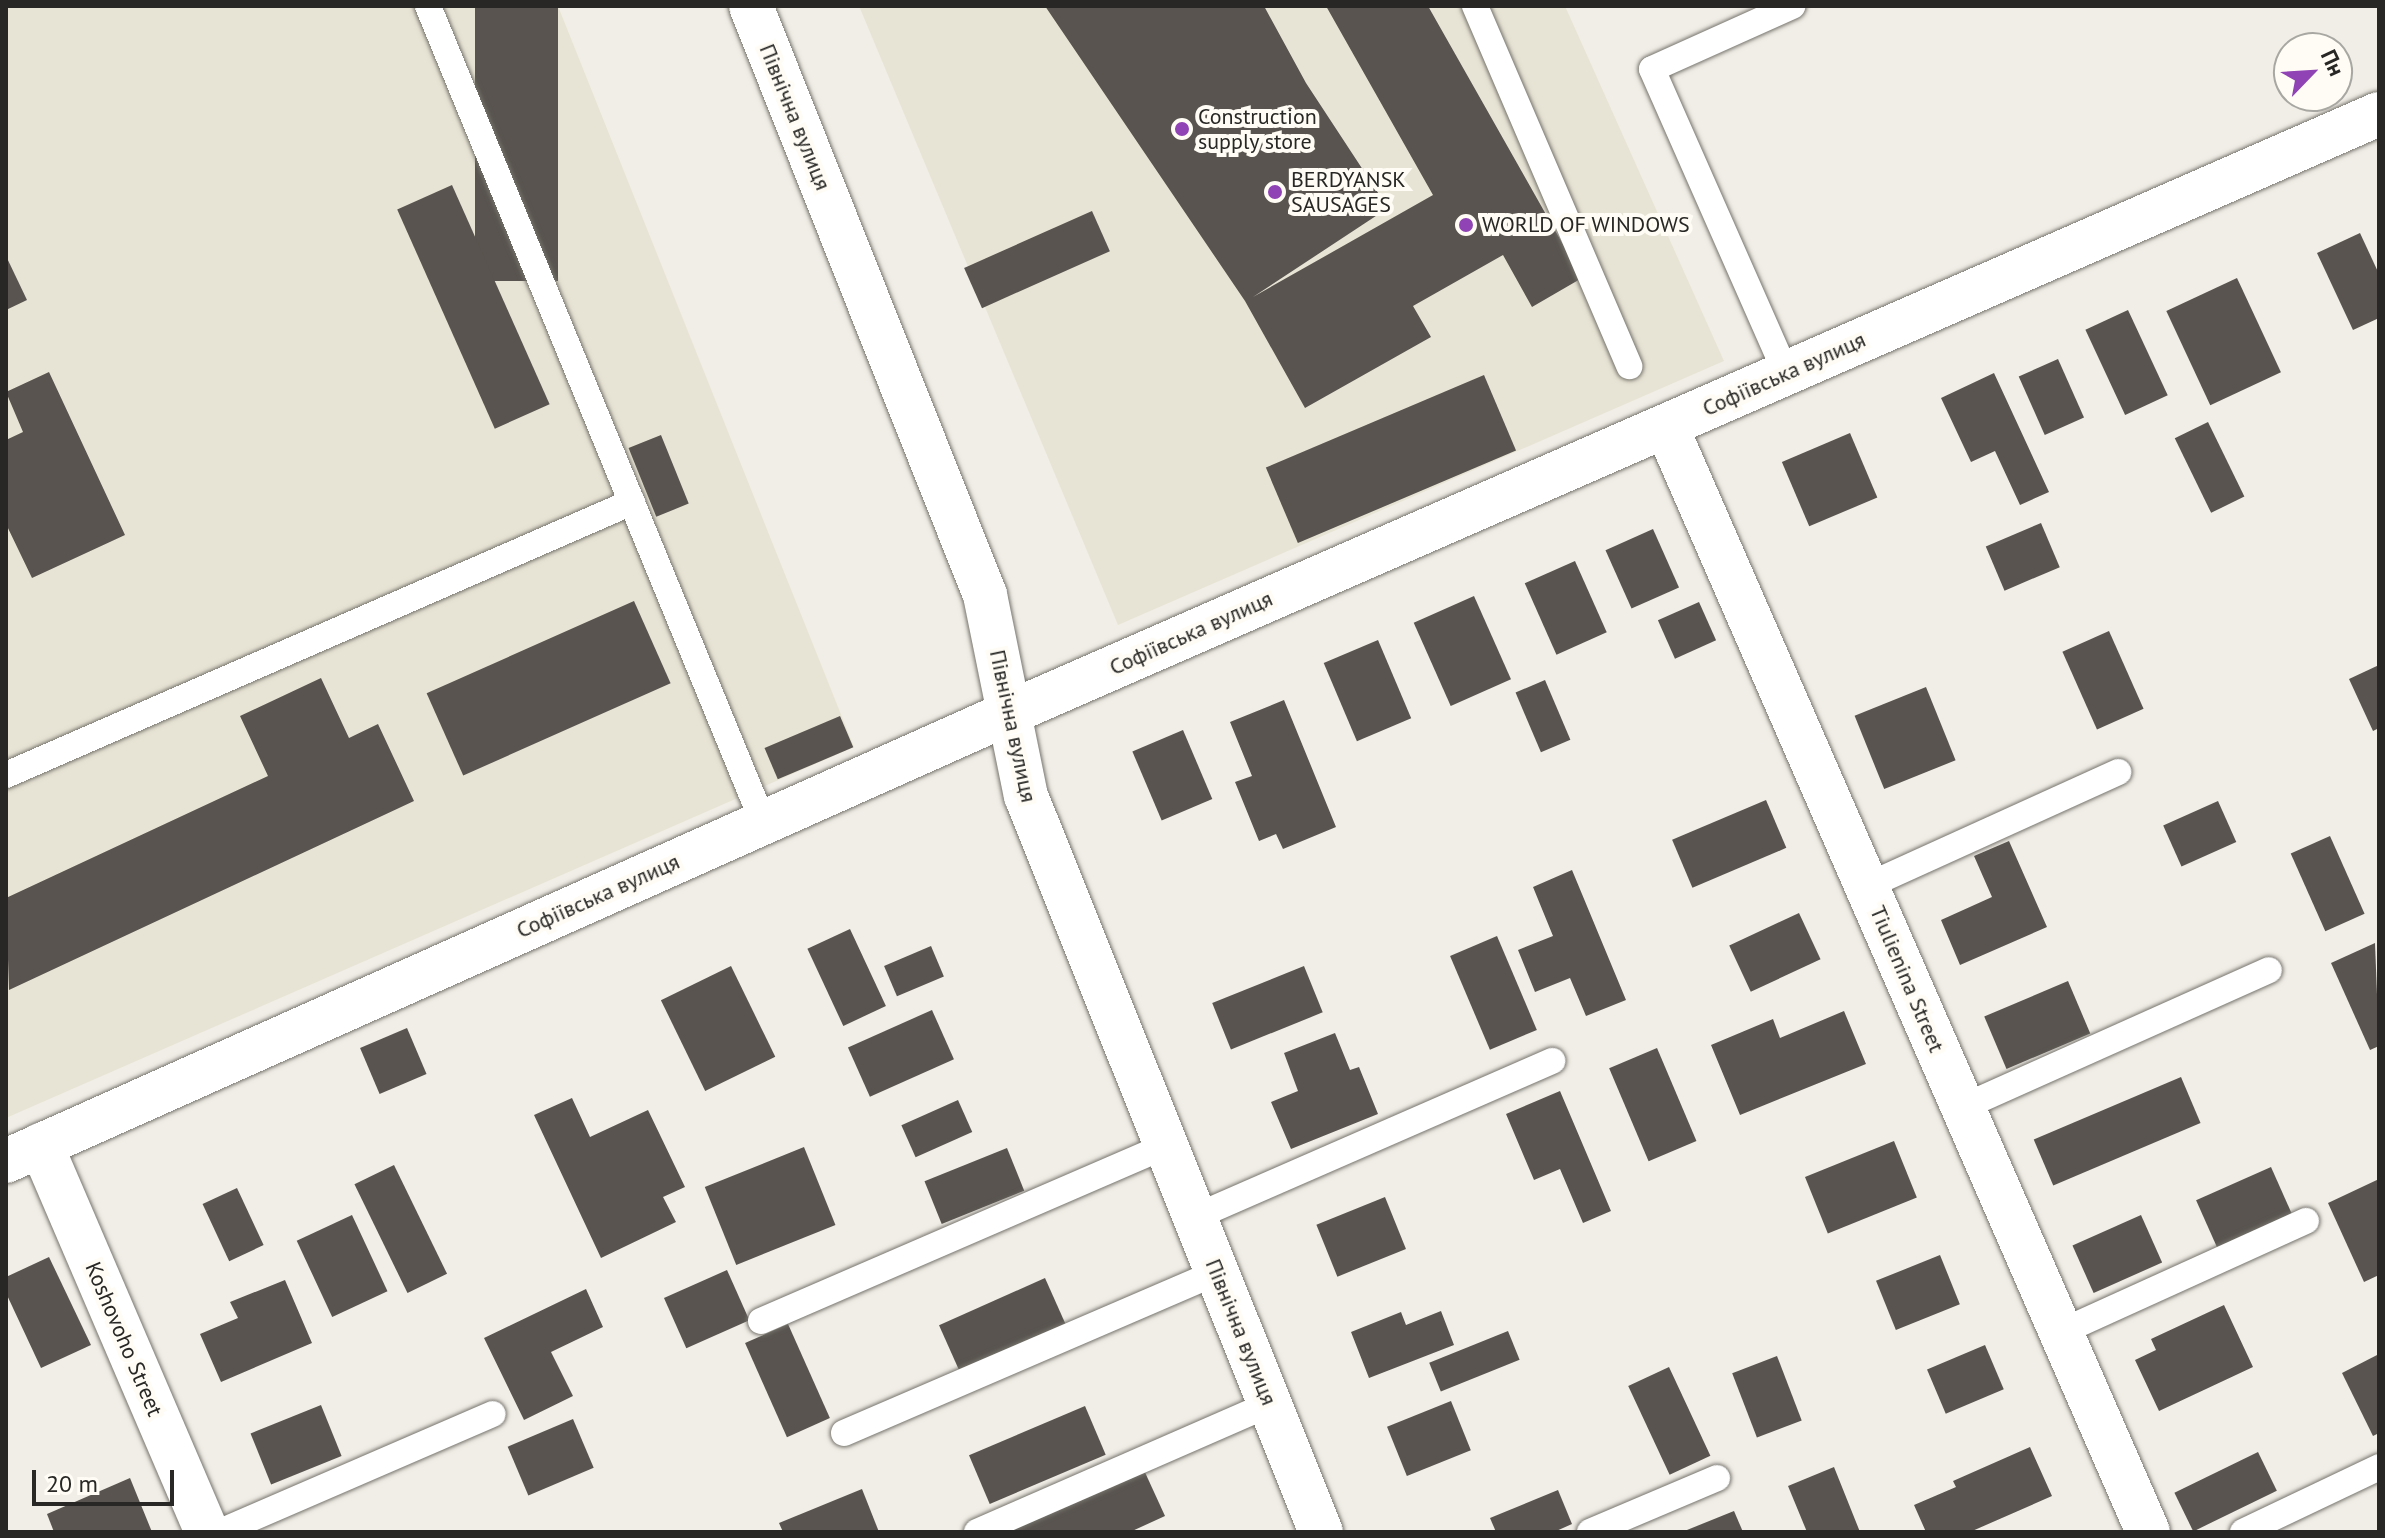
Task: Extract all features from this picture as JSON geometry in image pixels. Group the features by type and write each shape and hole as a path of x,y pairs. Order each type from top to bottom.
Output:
{"street":[{"name":"Північна вулиця","path":"751,6 985,595 1026,796 1321,1532"},
{"name":"Софіївська вулиця","path":"23,1153 1009,713 2379,114"},
{"name":"Tiulienina Street","path":"1666,426 2148,1532"},
{"name":"Koshovoho Street","path":"23,1153 207,1532"}],"lane":[{"path":"428,6 763,822"},
{"path":"1475,6 1629,366"},
{"path":"1786,373 1652,69 1792,6"},
{"path":"6,775 632,502"},
{"path":"1867,886 2118,772"},
{"path":"1963,1107 2269,970"},
{"path":"1195,1217 1552,1061"},
{"path":"761,1321 1166,1146"},
{"path":"2061,1332 2306,1221"},
{"path":"844,1433 1217,1272"},
{"path":"977,1532 1270,1404"},
{"path":"220,1532 493,1414"},
{"path":"2243,1532 2379,1467"},
{"path":"1590,1532 1717,1478"}],"shaded area":[{"path":"6,6 558,6 854,747 6,1118"},
{"path":"859,6 1565,6 1724,361 1118,625"}],"building":[{"path":"475,6 558,6 558,281 475,281"},
{"path":"1045,6 1264,6 1306,83 1388,208 1253,297 1433,195 1326,6 1428,6 1582,278 1532,307 1503,255 1413,306 1431,337 1305,408 1245,301"},
{"path":"452,185 550,404 495,429 397,209"},
{"path":"1092,211 1110,251 982,308 964,268"},
{"path":"2360,233 2379,274 2379,318 2353,330 2317,253"},
{"path":"6,256 27,300 6,310"},
{"path":"2237,278 2281,372 2210,405 2166,311"},
{"path":"2128,310 2168,395 2125,415 2085,330"},
{"path":"2058,359 2084,417 2045,435 2019,376"},
{"path":"49,372 125,535 32,578 6,524 6,440 23,432 6,392"},
{"path":"1994,373 2049,492 2020,505 1995,451 1971,462 1941,398"},
{"path":"1484,375 1516,450 1298,543 1266,468"},
{"path":"2208,422 2244,497 2211,513 2175,438"},
{"path":"1850,433 1877,497 1809,526 1782,462"},
{"path":"661,435 689,504 656,517 629,448"},
{"path":"2041,523 2060,567 2005,591 1986,546"},
{"path":"1653,529 1679,587 1632,609 1605,550"},
{"path":"1575,561 1607,632 1556,655 1525,583"},
{"path":"1474,596 1511,679 1451,706 1414,623"},
{"path":"634,601 671,683 463,776 427,693"},
{"path":"1699,602 1716,640 1675,659 1658,620"},
{"path":"2109,631 2144,709 2097,729 2062,652"},
{"path":"1378,640 1411,718 1357,741 1324,663"},
{"path":"2379,665 2379,728 2373,731 2349,679"},
{"path":"321,678 349,738 378,724 414,801 9,990 6,898 268,776 240,716"},
{"path":"1545,680 1570,740 1541,752 1516,693"},
{"path":"1926,687 1956,760 1884,789 1855,716"},
{"path":"1284,700 1336,827 1283,849 1276,834 1259,841 1235,782 1252,776 1230,722"},
{"path":"840,716 853,747 778,779 765,748"},
{"path":"1183,730 1212,799 1162,821 1132,751"},
{"path":"1766,800 1786,848 1692,888 1672,840"},
{"path":"2218,801 2236,842 2181,867 2163,825"},
{"path":"2330,836 2365,914 2325,931 2291,853"},
{"path":"2009,841 2047,927 1960,965 1941,920 1992,897 1974,856"},
{"path":"1572,870 1626,1000 1586,1016 1570,978 1535,992 1518,950 1553,936 1533,887"},
{"path":"1799,913 1821,959 1751,992 1729,946"},
{"path":"850,929 886,1006 843,1026 807,949"},
{"path":"1497,936 1537,1030 1490,1050 1450,956"},
{"path":"2375,943 2379,1046 2370,1050 2331,963"},
{"path":"931,946 944,976 897,996 884,966"},
{"path":"731,966 775,1057 705,1091 661,1000"},
{"path":"1304,966 1323,1012 1231,1049 1212,1003"},
{"path":"2068,981 2090,1033 2007,1069 1984,1017"},
{"path":"932,1010 954,1059 870,1097 848,1047"},
{"path":"1844,1011 1866,1064 1740,1115 1711,1045 1773,1019 1780,1038"},
{"path":"407,1028 427,1074 380,1094 360,1048"},
{"path":"1335,1033 1350,1070 1359,1067 1378,1114 1291,1149 1271,1102 1298,1091 1284,1053"},
{"path":"1657,1048 1696,1141 1649,1161 1609,1068"},
{"path":"2181,1077 2201,1123 2053,1186 2034,1140"},
{"path":"1560,1091 1611,1211 1583,1223 1560,1169 1534,1180 1506,1114"},
{"path":"572,1098 590,1137 648,1110 685,1187 663,1197 676,1222 601,1258 534,1115"},
{"path":"958,1100 972,1132 916,1157 901,1125"},
{"path":"1894,1141 1917,1198 1828,1234 1805,1177"},
{"path":"804,1147 835,1225 736,1265 705,1187"},
{"path":"1007,1148 1024,1191 942,1224 924,1181"},
{"path":"394,1165 447,1274 407,1293 354,1184"},
{"path":"2271,1167 2292,1215 2217,1248 2196,1200"},
{"path":"2379,1179 2379,1275 2364,1282 2328,1203"},
{"path":"237,1188 264,1245 229,1261 203,1204"},
{"path":"1385,1197 1406,1249 1337,1277 1316,1225"},
{"path":"352,1215 387,1291 332,1317 297,1241"},
{"path":"2141,1215 2162,1263 2094,1293 2072,1246"},
{"path":"1940,1255 1960,1304 1896,1330 1876,1281"},
{"path":"49,1257 91,1345 41,1368 6,1293 6,1277"},
{"path":"727,1270 749,1320 686,1348 664,1298"},
{"path":"1045,1278 1066,1325 960,1372 939,1325"},
{"path":"285,1280 312,1343 221,1382 200,1334 238,1318 230,1302"},
{"path":"586,1289 603,1327 551,1352 573,1396 524,1420 484,1338"},
{"path":"2224,1305 2253,1367 2159,1411 2135,1360 2156,1350 2151,1339"},
{"path":"1441,1311 1454,1345 1369,1378 1351,1332 1401,1312 1406,1325"},
{"path":"788,1324 830,1418 787,1437 745,1343"},
{"path":"1508,1331 1520,1360 1441,1392 1429,1363"},
{"path":"1985,1345 2004,1389 1946,1414 1927,1370"},
{"path":"2379,1354 2379,1433 2373,1436 2342,1373"},
{"path":"1777,1356 1802,1420 1757,1438 1732,1373"},
{"path":"1669,1367 1710,1456 1670,1475 1628,1386"},
{"path":"1451,1401 1471,1450 1407,1476 1387,1427"},
{"path":"321,1405 342,1456 271,1484 251,1433"},
{"path":"1085,1406 1106,1455 990,1504 969,1455"},
{"path":"573,1419 594,1468 528,1496 508,1447"},
{"path":"2030,1447 2052,1496 1970,1532 1926,1532 1914,1505 1956,1487 1953,1481"},
{"path":"2258,1452 2277,1491 2193,1531 2174,1493"},
{"path":"1834,1467 1860,1532 1807,1532 1788,1486"},
{"path":"1143,1468 1165,1516 1130,1532 998,1532"},
{"path":"130,1478 152,1532 54,1532 47,1514"},
{"path":"862,1489 879,1532 783,1532 779,1523"},
{"path":"1558,1490 1572,1524 1554,1532 1496,1532 1490,1518"},
{"path":"1734,1511 1743,1532 1682,1532"}],"place":[{"name":"Construction supply store","path":"1182,129"},
{"name":"BERDYANSK SAUSAGES","path":"1275,192"},
{"name":"WORLD OF WINDOWS","path":"1466,225"}]}
